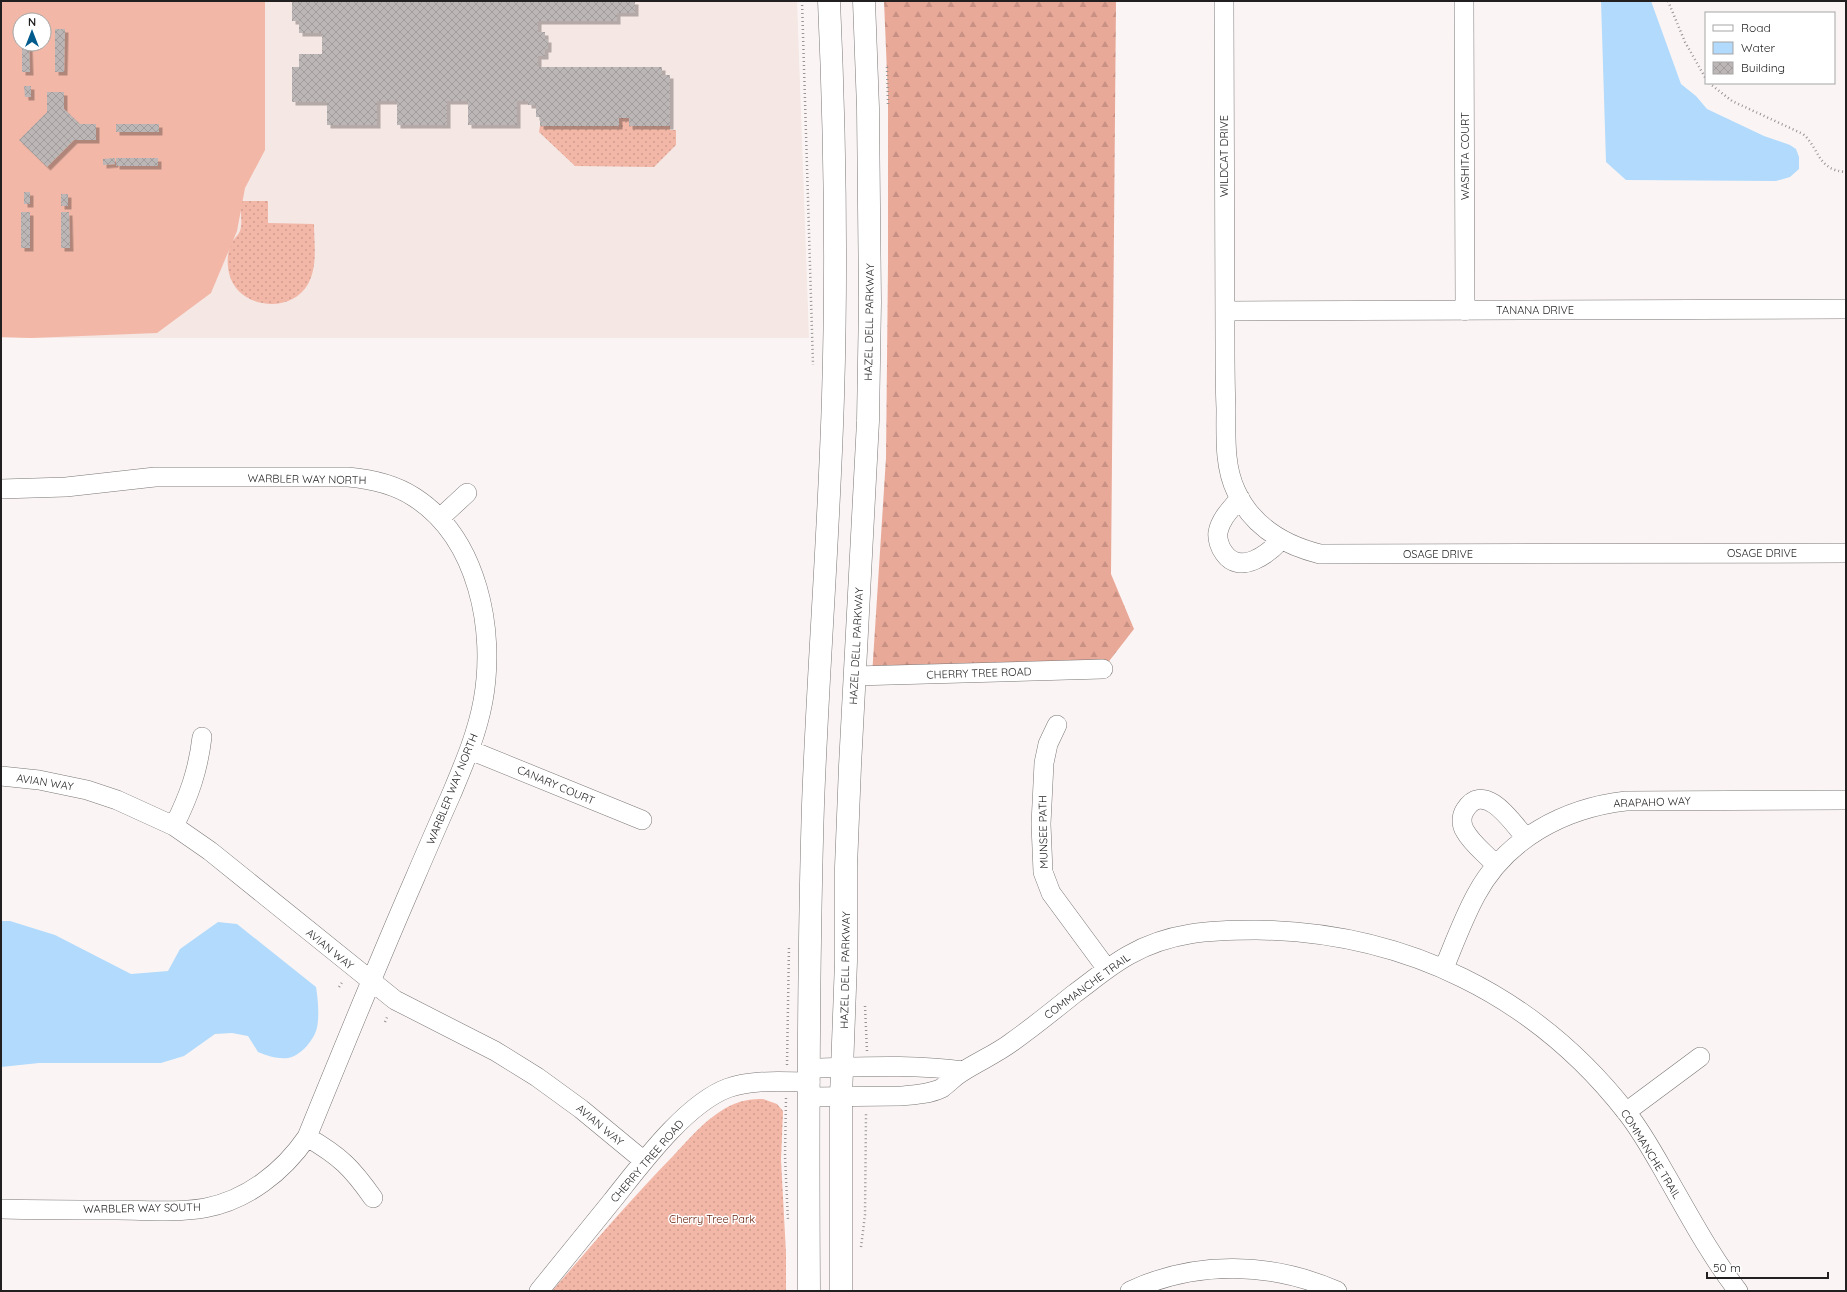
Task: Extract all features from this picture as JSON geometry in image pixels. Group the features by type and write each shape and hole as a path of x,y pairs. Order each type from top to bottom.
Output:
{"main road":[{"path":"809,1291 810,931 814,803 833,392 834,210 829,1"},
{"name":"HAZEL DELL PARKWAY","path":"841,1291 841,1097 846,961 846,867 868,421 870,302 868,108 864,1"}],"street":[{"name":"WILDCAT DRIVE","path":"1224,1 1225,311"},
{"name":"WASHITA COURT","path":"1464,1 1465,311"},
{"name":"TANANA DRIVE","path":"1225,311 1846,309"},
{"name":"OSAGE DRIVE","path":"1225,311 1227,451 1232,480 1240,498 1261,525 1281,540 1306,550 1320,554 1846,553"},
{"name":"WARBLER WAY NORTH","path":"1,489 66,487 155,478 348,478 377,481 413,496 440,518 457,540 468,563 484,614 488,643 484,700 470,750 371,983"},
{"path":"440,518 467,493"},
{"path":"1240,498 1225,515 1218,534 1221,549 1228,558 1239,563 1248,563 1266,554 1281,540"},
{"name":"CHERRY TREE ROAD","path":"855,676 1102,669"},
{"name":"MUNSEE PATH","path":"1057,725 1048,744 1044,763 1041,824 1044,872 1051,893 1107,969"},
{"path":"174,826 185,803 196,772 202,737"},
{"name":"CANARY COURT","path":"470,750 642,820"},
{"name":"AVIAN WAY","path":"1,776 40,780 87,790 117,800 174,826 210,851 371,983 395,1000 496,1051 537,1077 581,1108 644,1161"},
{"path":"1496,865 1464,830 1462,818 1468,806 1472,802 1480,800 1492,802 1525,837"},
{"name":"ARAPAHO WAY","path":"1444,968 1476,894 1496,865 1525,837 1566,816 1595,806 1611,803 1651,801 1846,800"},
{"name":"COMMANCHE TRAIL","path":"809,1082 841,1097 914,1095 941,1088 964,1071 1010,1044 1107,969 1131,954 1160,940 1199,932 1230,930 1301,932 1348,939 1389,949 1444,968 1499,998 1538,1023 1566,1047 1598,1078 1626,1112 1655,1155 1715,1260 1738,1291"},
{"name":"WARBLER WAY SOUTH","path":"1,1209 175,1210 205,1208 235,1199 261,1184 282,1168 307,1137 371,983"},
{"path":"1626,1112 1700,1057"},
{"path":"809,1082 843,1068 868,1066 922,1067 964,1071"},
{"name":"CHERRY TREE ROAD","path":"539,1291 644,1161 677,1125 702,1103 728,1088 754,1083 809,1082"},
{"path":"307,1137 344,1161 359,1178 373,1198"},
{"path":"1130,1291 1148,1283 1176,1274 1218,1268 1262,1269 1307,1279 1337,1291"}],"path":[{"path":"802,1 812,334"},
{"path":"1668,1 1685,42 1705,77"},
{"path":"1710,84 1732,101 1803,134 1827,167 1836,171 1846,172"},
{"path":"786,1112 785,1156 788,1227"},
{"path":"860,1253 865,1215 866,1118"}],"shaded area":[{"path":"1,1 797,1 809,338 1,338"}],"green space":[{"path":"1,1 265,1 265,150 245,188 237,231 211,293 157,333 31,338 1,337"},
{"path":"884,1 1116,1 1111,574 1134,629 1103,669 872,676 886,458 888,97"},
{"path":"619,118 629,118 629,126 670,126 670,130 676,130 676,145 654,167 575,166 539,132 540,126 619,126"},
{"path":"240,201 268,201 268,223 314,224 315,254 311,277 308,284 300,294 290,300 278,304 265,304 242,294 234,285 229,273 228,258 231,244 241,228"},
{"name":"Cherry Tree Park","path":"763,1099 777,1104 783,1111 781,1160 786,1253 786,1291 552,1291 627,1205 701,1126 725,1108 734,1104 748,1100"}],"water":[{"path":"1601,1 1651,1 1681,84 1696,96 1707,109 1764,136 1790,145 1796,149 1799,157 1799,169 1790,177 1776,181 1626,180 1606,162"},
{"path":"1,921 10,921 55,935 131,974 168,971 180,949 218,922 237,924 316,987 318,1015 316,1031 312,1040 305,1048 288,1058 273,1057 258,1052 248,1036 232,1033 215,1034 184,1056 161,1063 39,1063 1,1067"}],"building":[{"path":"292,1 635,1 635,13 617,13 617,21 538,21 538,32 545,32 545,39 548,39 548,49 545,49 545,56 538,56 538,67 662,67 662,75 670,75 670,126 629,126 629,118 619,118 619,126 540,126 540,117 536,117 536,105 528,105 528,101 517,101 517,125 468,125 468,101 447,101 447,125 397,125 397,101 377,101 377,125 327,125 327,102 292,102 292,67 299,67 299,54 322,54 322,33 299,33 299,21 292,21"},
{"path":"55,29 65,29 64,72 55,72"},
{"path":"22,52 29,52 30,72 22,72"},
{"path":"24,86 31,86 31,97 25,97"},
{"path":"47,92 64,92 64,109 80,124 96,124 96,140 74,140 47,167 19,140 47,112"},
{"path":"116,124 159,124 159,132 116,132"},
{"path":"115,158 115,164 103,165 103,159"},
{"path":"116,158 158,158 158,166 116,166"},
{"path":"24,192 30,192 30,204 24,204"},
{"path":"61,194 68,194 68,206 61,206"},
{"path":"21,212 30,212 30,248 21,248"},
{"path":"61,212 69,212 70,248 61,248"}]}
